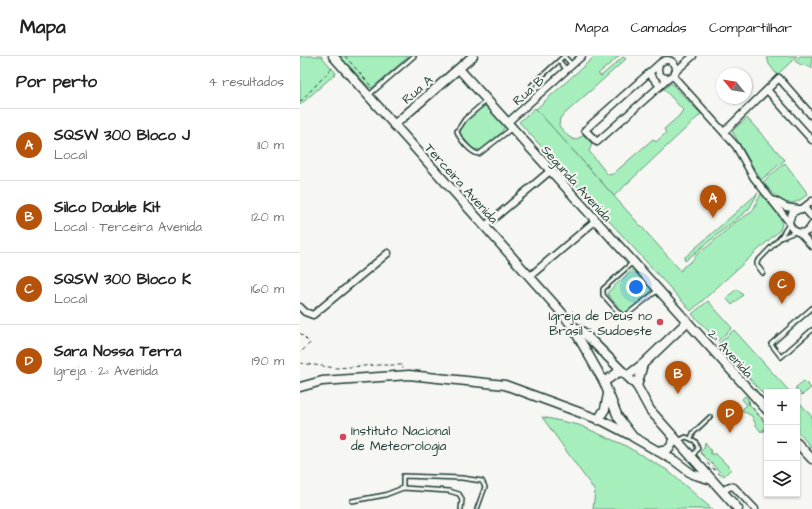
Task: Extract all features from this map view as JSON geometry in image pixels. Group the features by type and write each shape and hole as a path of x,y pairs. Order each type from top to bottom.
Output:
{"street":[{"name":"Rua A","path":"394,124 473,56"},
{"name":"Rua B","path":"510,126 582,56"},
{"path":"668,56 586,130 597,142 693,56"},
{"name":"Terceira Avenida","path":"335,59 485,226 572,326 604,382 618,418 633,437 658,451 692,474 712,480"},
{"path":"661,62 671,61 674,64 672,75"},
{"path":"661,62 658,68 661,76 672,75"},
{"name":"Segunda Avenida","path":"459,69 678,312"},
{"path":"649,73 660,86"},
{"path":"672,75 736,146 754,178 789,223 812,246"},
{"path":"724,132 768,91 779,78 812,116"},
{"path":"768,91 812,140"},
{"path":"485,226 550,171"},
{"path":"770,198 786,207 801,209 809,212 812,217"},
{"path":"789,223 792,214 812,201"},
{"path":"529,277 595,221"},
{"path":"798,232 808,231 812,225"},
{"path":"300,307 305,312 313,315 388,253"},
{"name":"2ª Avenida","path":"678,312 764,407"},
{"path":"604,382 617,373 625,374 643,364 687,322"},
{"name":"Terceira Avenida","path":"572,326 583,332 638,386 650,410 738,509"},
{"path":"638,386 643,364"},
{"path":"300,387 322,381 409,375 505,385 600,421 633,437"},
{"path":"600,421 605,410 609,393"},
{"path":"600,421 618,418"},
{"path":"658,451 669,449 676,440"},
{"path":"800,445 812,459"},
{"path":"723,491 730,486 734,487 755,509"}],"lane":[{"path":"368,96 414,56"},
{"path":"532,85 564,56 569,67"},
{"path":"559,61 569,67"},
{"path":"487,100 459,125 457,131 460,138 473,152 479,154 510,126"},
{"path":"763,273 757,265 757,262 780,238 789,223"},
{"path":"780,238 798,232"},
{"path":"633,262 603,289 603,295 620,314 625,316 658,290"},
{"path":"812,308 771,344 781,357 812,330"},
{"path":"691,438 693,433 710,417"},
{"path":"676,440 691,438 695,441 698,448 692,458"},
{"path":"403,488 403,476 462,478 482,481 485,487 477,509"},
{"path":"352,501 385,495 403,488 455,492 462,499 461,509"}],"path":[{"path":"345,56 375,90"},
{"path":"300,102 335,59"},
{"path":"300,333 310,343 300,353"},
{"path":"300,362 336,368 402,365 403,370"},
{"path":"706,462 723,477"}],"green space":[{"path":"300,56 321,56 336,73 300,105"},
{"path":"339,56 409,56 372,88 369,87"},
{"path":"595,56 619,56 598,74 601,76 623,57 626,59 560,118 559,126 569,137 575,140 584,135 592,144 589,151 608,175 613,174 653,139 656,142 666,133 664,129 679,116 683,110 664,89 671,83 701,114 614,196 536,109"},
{"path":"767,56 797,56 777,75 769,64"},
{"path":"800,56 812,56 812,69 809,66 801,65 795,61"},
{"path":"483,106 487,106 505,125 502,132 481,150 473,149 458,132 461,125"},
{"path":"535,108 681,271 683,267 692,261 698,253 737,221 752,212 761,194 780,216 782,224 780,230 691,311 519,122"},
{"path":"747,118 785,160 761,180 732,131"},
{"path":"785,163 808,194 801,200 794,203 783,202 773,194 763,182"},
{"path":"758,193 749,209 685,261 684,258"},
{"path":"632,270 636,270 651,288 651,292 628,312 624,313 608,295 608,292"},
{"path":"737,289 743,295 732,305 726,298"},
{"path":"708,301 732,328 718,341 692,314"},
{"path":"734,330 787,389 764,389 764,395 718,344"},
{"path":"804,381 811,388 802,395 800,393 800,389 795,388"},
{"path":"745,396 748,399 749,404 764,422 764,428 761,432 752,416 741,410 747,405 742,399"},
{"path":"801,404 812,417 812,448 800,434"},
{"path":"542,417 579,425 624,445 667,470 712,509 593,509 595,491"},
{"path":"705,442 710,449 711,454 716,454 731,469 724,476 700,452 704,448"}],"place":[{"name":"SQSW 300 Bloco J","path":"713,218"},
{"name":"SQSW 300 Bloco K","path":"782,304"},
{"name":"Igreja de Deus no Brasil - Sudoeste","path":"660,322"},
{"name":"Silco Double Kit","path":"678,394"},
{"name":"Sara Nossa Terra","path":"730,433"},
{"name":"Instituto Nacional de Meteorologia","path":"343,437"}]}
